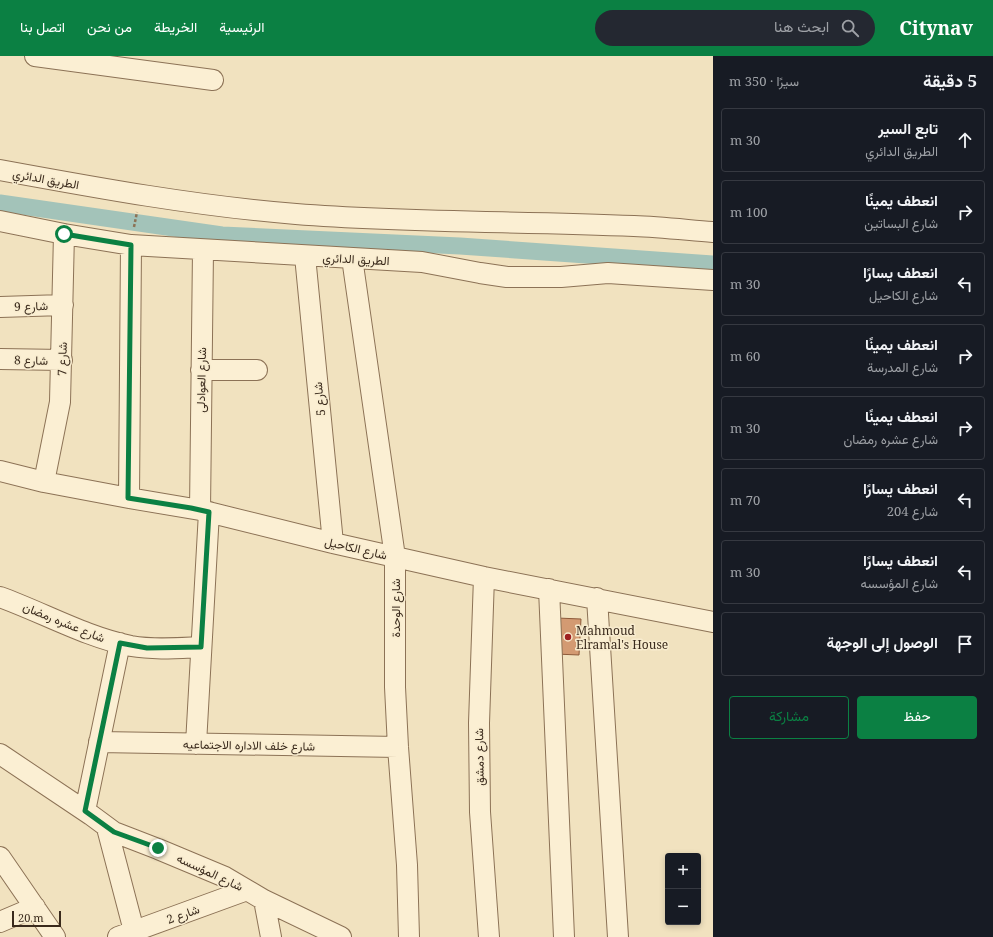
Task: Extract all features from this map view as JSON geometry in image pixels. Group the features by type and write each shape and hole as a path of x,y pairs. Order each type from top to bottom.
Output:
{"street":[{"path":"35,56 213,80"},
{"name":"الطريق الدائري","path":"0,170 180,202 290,214 371,219 636,226 713,232"},
{"name":"الطريق الدائري","path":"0,221 64,234 132,238 203,250 422,262 507,277 561,277 608,273 713,280"},
{"name":"شارع 7","path":"44,482 60,402 64,234"},
{"path":"128,498 132,238"},
{"name":"شارع العوادلى","path":"196,744 201,647 205,511 201,370 203,250"},
{"name":"شارع 5","path":"305,256 333,543"},
{"name":"شارع الوحدة","path":"352,258 395,557 395,670 398,747 407,865 408,937"},
{"name":"شارع 9","path":"0,307 63,305"},
{"name":"شارع 8","path":"0,359 62,360"},
{"path":"201,370 257,370"},
{"name":"شارع الكاحيل","path":"0,471 44,482 205,511 333,543 484,577 713,622"},
{"name":"شارع دمشق","path":"484,577 479,738 480,812 489,937"},
{"path":"549,589 564,937"},
{"name":"شارع عشره رمضان","path":"0,597 88,633 120,643 147,648 201,647"},
{"path":"597,598 618,937"},
{"path":"85,811 120,643"},
{"name":"شارع خلف الاداره الاجتماعيه","path":"99,742 398,747"},
{"name":"شارع المؤسسه","path":"0,754 114,832 158,848 225,877 264,900 341,937"},
{"path":"107,828 126,934"},
{"path":"0,857 55,937"},
{"name":"شارع 2","path":"126,934 247,890"},
{"path":"264,900 271,937"},
{"path":"0,922 35,908"}],"path":[{"path":"132,238 138,207"}],"building":[{"name":"Mahmoud Elramal's House","path":"557,618 581,619 579,655 555,654"}],"waterway":[{"path":"0,203 222,235 460,246 713,264"}],"place":[{"name":"Mahmoud Elramal's House","path":"568,637"}],"route":[{"path":"64,234 131,245 128,498 209,512 201,647 147,648 120,643 85,811 114,832 158,848"}]}
